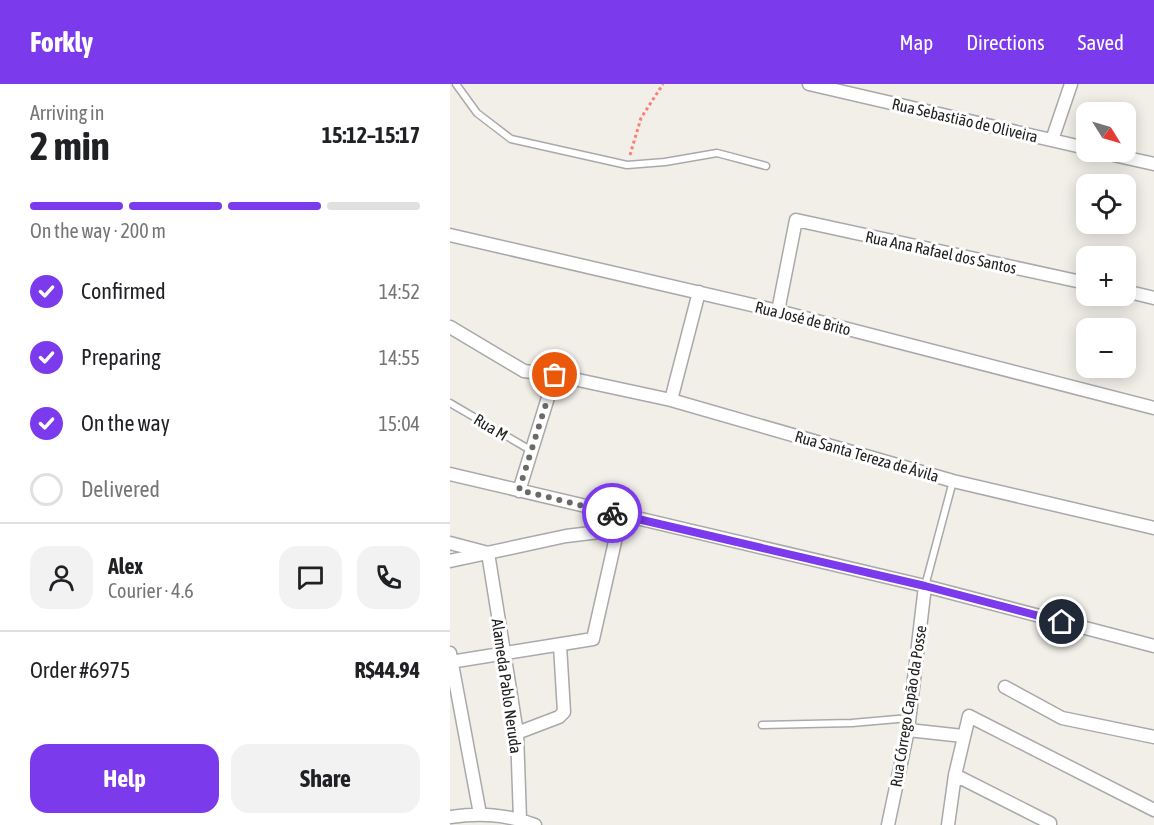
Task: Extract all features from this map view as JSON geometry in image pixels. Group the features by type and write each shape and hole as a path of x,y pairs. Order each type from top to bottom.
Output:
{"street":[{"name":"Rua Sebastião de Oliveira","path":"809,84 1076,146"},
{"path":"1052,140 1071,84"},
{"path":"1136,160 1154,164"},
{"name":"Rua Ana Rafael dos Santos","path":"778,311 796,220 1076,281"},
{"name":"Rua José de Brito","path":"450,235 778,311 1154,408"},
{"path":"671,400 699,292"},
{"path":"1136,294 1154,298"},
{"name":"Rua Santa Tereza de Ávila","path":"450,327 524,371 555,375 671,400 953,481 1154,528"},
{"path":"519,490 555,375"},
{"path":"450,474 925,586 1154,646"},
{"path":"480,813 450,659 504,655 593,639 621,515"},
{"path":"450,561 566,536 616,530"},
{"path":"450,543 488,553"},
{"name":"Alameda Pablo Neruda","path":"488,553 517,733 519,819"},
{"name":"Rua Córrego Capão da Posse","path":"888,825 909,724 925,586"},
{"path":"517,733 560,717 564,712 561,645"},
{"path":"1005,687 1062,718 1154,737"},
{"path":"948,825 955,775 969,716 1154,810"},
{"path":"909,724 963,736"},
{"path":"955,775 1050,825"},
{"path":"450,817 480,813 519,819 535,825"}],"lane":[{"path":"456,84 477,113 511,139 627,165 717,153 766,166"},
{"name":"Rua M","path":"450,403 532,452"},
{"path":"925,586 953,481"},
{"path":"762,725 909,724"}],"path":[{"path":"627,165 641,118 663,84"}],"way so far":[{"path":"555,375 519,490 612,513"}],"route":[{"path":"612,513 925,586 1062,622"}]}
